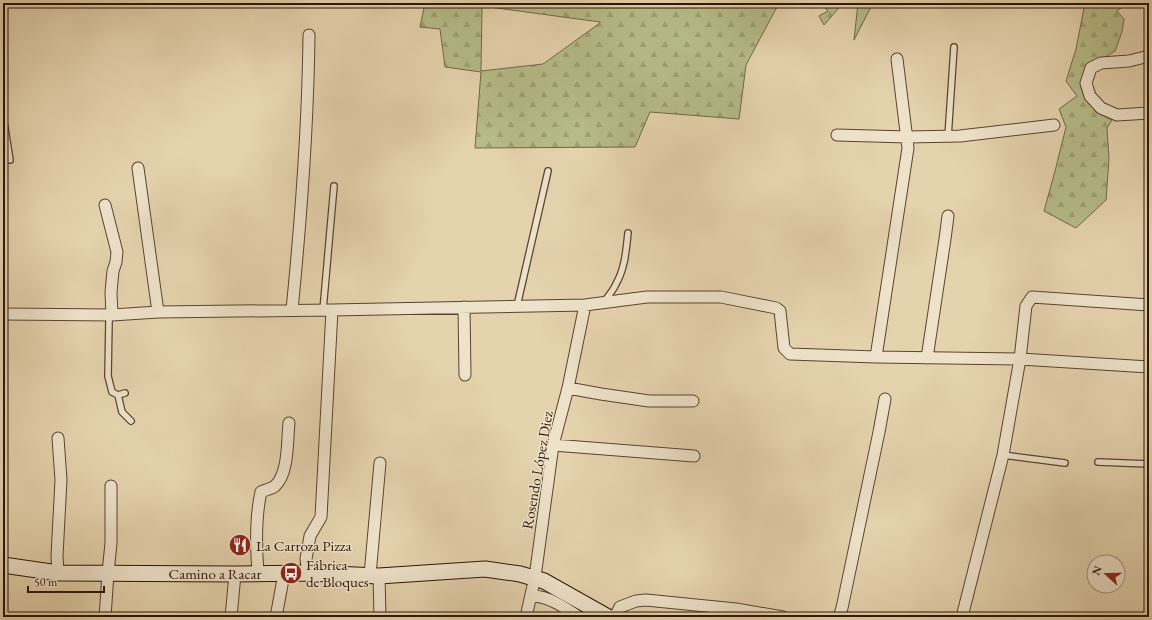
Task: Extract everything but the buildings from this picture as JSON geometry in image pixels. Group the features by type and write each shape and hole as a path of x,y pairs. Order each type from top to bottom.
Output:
{"street":[{"path":"292,310 300,223 310,35"},
{"path":"1149,56 1129,61 1101,63 1091,68 1086,83 1090,96 1101,108 1117,115 1149,113"},
{"path":"876,357 908,148 896,59"},
{"path":"837,135 907,137 960,136 1054,125"},
{"path":"138,168 158,312"},
{"path":"105,205 118,252 113,270 111,293 112,315"},
{"path":"927,358 948,216"},
{"path":"3,314 112,315 158,312 585,305 647,297 720,297 765,305 776,308 780,311 784,348 790,354 1020,359 1149,367"},
{"path":"962,617 1003,455 1020,359 1026,306 1032,297 1149,305"},
{"name":"Rosendo López Diez","path":"526,617 530,598 539,579 553,445 568,388 585,305"},
{"path":"464,307 465,375"},
{"path":"308,573 306,559 310,536 320,517 328,310"},
{"path":"568,388 649,401 693,401"},
{"path":"839,617 844,600 885,399"},
{"path":"258,573 257,554 259,499 261,492 275,486 286,466 289,423"},
{"path":"58,438 61,480 57,556 58,573"},
{"path":"553,445 694,456"},
{"path":"380,463 374,575 380,617"},
{"path":"105,617 111,543 111,486"},
{"name":"Camino a Racar","path":"3,565 58,573 308,573 374,575 485,569 539,579 608,617"},
{"path":"230,617 235,574"},
{"path":"276,617 284,574"},
{"path":"530,598 541,596 557,602 579,617"},
{"path":"615,617 620,607 636,601 646,600 783,617"}],"lane":[{"path":"948,136 954,47"},
{"path":"3,116 10,160"},
{"path":"517,306 548,171"},
{"path":"328,310 334,186"},
{"path":"604,303 616,285 623,268 628,233"},
{"path":"112,315 108,320 108,376 112,392 118,396 122,412 131,421"},
{"path":"118,396 125,393"},
{"path":"1003,455 1065,463"},
{"path":"1098,462 1149,464"}],"green space":[{"path":"425,3 779,3 746,65 739,119 650,112 635,147 475,148 481,72 445,67 440,29 420,27","holes":["482,6 600,22 543,64 481,71"]},
{"path":"809,3 843,3 824,25 819,16 828,11 823,6 811,8"},
{"path":"858,3 873,3 854,40"},
{"path":"1085,3 1128,3 1117,11 1124,19 1122,32 1115,51 1099,61 1087,99 1096,112 1112,120 1107,128 1109,159 1106,200 1076,228 1044,211 1066,127 1059,109 1077,96 1066,81 1076,49"}],"place":[{"name":"La Carroza Pizza","path":"240,545"},
{"name":"Fábrica de Bloques","path":"291,573"}]}
